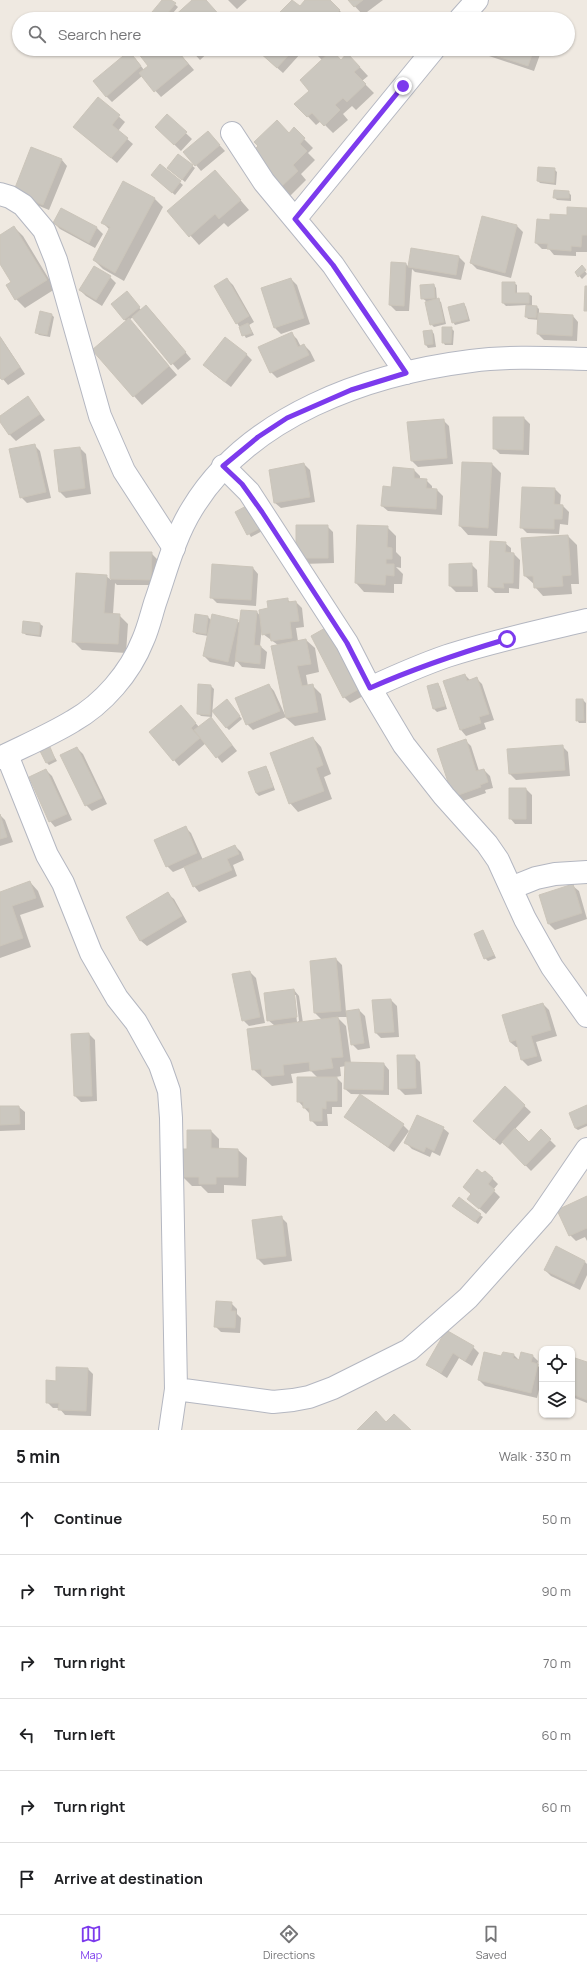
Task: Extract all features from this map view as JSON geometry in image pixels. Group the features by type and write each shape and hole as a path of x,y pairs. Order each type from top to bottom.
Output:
{"street":[{"path":"466,12 477,0"},
{"path":"295,219 428,56"},
{"path":"232,133 264,182 333,265 406,373"},
{"path":"0,194 10,197 23,205 44,230 58,268 100,416 124,471 174,548"},
{"path":"170,1430 176,1389 171,1118 169,1091 160,1065 136,1022 117,998 92,953 63,883 47,855 3,757 74,721 116,685 143,642 174,548 191,510 223,466 258,437 287,418 351,390 406,373 471,361 523,358 587,359"},
{"path":"223,466 242,484 262,512 347,643 370,688 404,745 444,796 474,827 498,860 525,918 552,967 587,1016"},
{"path":"370,688 413,669 448,656 507,639 587,620"},
{"path":"511,888 536,878 555,874 587,872"},
{"path":"176,1389 273,1402 293,1400 309,1397 333,1388 409,1350 468,1298 542,1215 587,1149"}],"building":[{"path":"162,0 171,0 176,3 169,12 152,12"},
{"path":"192,0 206,0 217,12 179,12"},
{"path":"292,0 300,6 305,0 330,0 340,10 338,12 280,12"},
{"path":"348,0 363,0 354,7"},
{"path":"123,56 133,56 141,66 106,97 93,81"},
{"path":"140,56 182,56 188,64 154,92 139,73 148,66"},
{"path":"264,56 288,56 277,68"},
{"path":"326,56 337,56 341,60 344,56 350,56 360,67 354,72 366,84 347,102 343,98 335,105 340,110 324,126 312,113 307,117 294,104 309,91 300,80"},
{"path":"497,56 532,56 528,66"},
{"path":"98,97 120,115 112,125 128,138 111,158 73,127"},
{"path":"167,114 187,132 174,145 155,127"},
{"path":"277,120 289,133 294,127 305,138 300,144 307,151 293,165 298,171 280,188 249,155 258,146 254,142"},
{"path":"208,131 220,145 195,166 183,152"},
{"path":"31,147 62,159 43,205 13,193"},
{"path":"178,154 193,165 182,180 167,168"},
{"path":"160,164 181,181 172,193 151,175"},
{"path":"538,167 555,168 554,183 537,181"},
{"path":"215,170 241,200 219,219 215,214 189,237 167,211"},
{"path":"123,181 155,198 115,273 93,260 110,227 101,223"},
{"path":"554,190 569,191 569,198 553,198"},
{"path":"567,207 587,208 587,235 582,235 581,247 571,246 571,251 547,249 548,244 535,243 537,219 550,220 550,214 567,215"},
{"path":"61,208 97,227 89,243 53,223"},
{"path":"482,216 517,225 505,273 470,263"},
{"path":"14,226 47,280 15,300 6,285 11,282 0,264 0,235"},
{"path":"411,248 459,256 456,275 408,267"},
{"path":"391,262 406,263 404,306 389,305"},
{"path":"582,265 586,270 578,277 575,272"},
{"path":"94,266 111,276 96,300 79,290"},
{"path":"227,278 249,316 236,324 214,286"},
{"path":"291,278 304,318 274,328 261,288"},
{"path":"502,282 515,282 515,293 529,293 529,303 502,303"},
{"path":"434,284 435,298 421,299 420,285"},
{"path":"585,286 587,286 587,311 584,311"},
{"path":"127,291 140,307 124,320 111,304"},
{"path":"439,298 444,322 430,325 425,302"},
{"path":"464,303 468,319 452,323 448,307"},
{"path":"146,305 186,352 171,365 132,317"},
{"path":"526,305 537,306 536,318 525,317"},
{"path":"40,311 52,314 47,335 35,333"},
{"path":"538,313 573,315 572,336 537,334"},
{"path":"129,318 169,366 133,397 92,350"},
{"path":"248,323 252,333 242,336 239,327"},
{"path":"442,327 452,327 451,343 442,343"},
{"path":"432,330 433,344 425,345 423,331"},
{"path":"292,332 298,347 304,344 309,355 270,373 258,347"},
{"path":"0,337 20,367 2,380 0,377"},
{"path":"225,337 247,354 225,382 203,365"},
{"path":"28,396 40,414 9,435 0,422 0,416"},
{"path":"493,417 524,417 523,450 493,449"},
{"path":"444,419 447,458 411,461 407,422"},
{"path":"35,444 46,492 20,498 9,449"},
{"path":"80,447 85,488 59,492 54,450"},
{"path":"462,462 492,463 488,528 459,526"},
{"path":"304,463 310,497 274,503 269,470"},
{"path":"393,467 414,469 414,478 427,479 426,488 437,489 436,509 381,506 383,486 391,487"},
{"path":"522,487 555,488 554,504 563,505 562,519 554,519 554,529 520,528"},
{"path":"250,504 262,527 247,535 235,512"},
{"path":"296,525 328,525 328,558 296,558"},
{"path":"357,525 388,526 387,547 392,548 392,559 386,559 386,564 394,564 394,576 386,575 385,585 355,583"},
{"path":"568,535 571,575 562,576 563,586 534,588 533,576 524,576 521,538"},
{"path":"490,541 506,542 505,552 514,553 513,583 503,583 504,588 488,587"},
{"path":"110,552 152,552 151,580 110,579"},
{"path":"472,563 472,586 449,586 449,564"},
{"path":"212,564 253,567 251,600 210,598"},
{"path":"76,573 107,575 104,613 120,614 118,644 72,642"},
{"path":"288,598 288,602 296,601 299,621 290,622 292,638 271,641 270,633 262,635 259,610 268,608 267,601"},
{"path":"241,610 257,611 254,645 261,646 260,664 235,661"},
{"path":"195,614 208,616 206,634 193,632"},
{"path":"212,614 238,620 228,662 203,656"},
{"path":"23,621 40,623 39,635 22,633"},
{"path":"327,627 359,689 343,698 311,636"},
{"path":"306,639 311,664 297,666 302,686 313,684 318,712 286,718 271,646"},
{"path":"465,674 467,681 477,677 489,714 479,717 481,723 460,730 443,681"},
{"path":"438,683 445,706 433,709 427,686"},
{"path":"198,684 211,685 210,715 197,714"},
{"path":"269,684 280,711 246,725 235,698"},
{"path":"227,699 240,716 226,728 212,711"},
{"path":"576,699 583,699 584,720 576,721"},
{"path":"181,705 196,723 191,728 200,738 173,761 149,732"},
{"path":"211,717 232,745 216,758 194,730"},
{"path":"313,737 323,765 316,768 324,791 289,804 270,753"},
{"path":"466,739 476,771 484,769 488,782 480,785 481,787 453,797 437,749"},
{"path":"563,745 565,770 509,774 507,749"},
{"path":"50,747 55,759 46,763 40,751"},
{"path":"77,747 102,798 85,806 60,755"},
{"path":"266,766 273,787 256,793 248,772"},
{"path":"46,769 67,814 49,822 29,777"},
{"path":"509,788 526,788 526,819 509,819"},
{"path":"0,814 7,837 0,839"},
{"path":"186,826 197,853 166,867 154,840"},
{"path":"235,845 239,854 227,859 232,870 193,887 184,867"},
{"path":"30,881 36,898 12,906 23,938 0,946 0,892"},
{"path":"573,884 582,913 548,924 539,895"},
{"path":"168,892 182,916 140,941 126,917"},
{"path":"483,930 494,955 484,959 474,934"},
{"path":"336,958 341,1011 314,1013 310,961"},
{"path":"250,971 260,1017 242,1021 232,974"},
{"path":"294,989 297,1017 267,1021 264,993"},
{"path":"391,999 394,1032 375,1033 372,1000"},
{"path":"543,1003 551,1030 531,1036 537,1056 521,1060 516,1040 510,1042 502,1015"},
{"path":"359,1009 364,1043 351,1045 346,1011"},
{"path":"338,1017 343,1057 331,1058 333,1068 310,1071 309,1062 283,1065 284,1075 262,1077 261,1069 252,1070 247,1029"},
{"path":"89,1033 92,1096 74,1096 71,1034"},
{"path":"397,1055 415,1055 416,1088 398,1089"},
{"path":"345,1062 384,1063 383,1090 344,1089"},
{"path":"297,1077 337,1077 337,1101 326,1101 326,1109 322,1108 322,1121 310,1121 309,1108 303,1108 303,1102 297,1102"},
{"path":"505,1086 525,1105 494,1140 473,1121"},
{"path":"360,1094 404,1124 388,1147 344,1117"},
{"path":"587,1105 587,1123 575,1128 569,1113"},
{"path":"0,1106 19,1106 20,1124 0,1125"},
{"path":"417,1115 444,1127 434,1151 426,1147 424,1152 404,1143"},
{"path":"515,1128 529,1142 541,1129 551,1139 525,1166 502,1142"},
{"path":"187,1130 211,1130 211,1148 238,1149 238,1177 216,1177 216,1184 199,1184 199,1177 182,1177 182,1149 187,1149"},
{"path":"477,1169 482,1173 485,1171 493,1178 488,1184 495,1190 479,1209 467,1199 471,1194 463,1187"},
{"path":"587,1196 587,1228 569,1236 557,1210"},
{"path":"459,1197 481,1214 475,1222 452,1206"},
{"path":"282,1216 286,1256 257,1259 252,1220"},
{"path":"556,1246 585,1261 574,1284 544,1270"},
{"path":"216,1301 232,1302 231,1311 236,1311 235,1328 214,1327"},
{"path":"446,1330 474,1346 465,1361 453,1353 441,1373 426,1365"},
{"path":"484,1352 501,1356 503,1352 514,1354 513,1358 519,1360 521,1352 533,1355 531,1362 538,1364 531,1393 478,1380"},
{"path":"575,1358 587,1362 587,1400 575,1395"},
{"path":"56,1367 88,1368 86,1411 58,1410 59,1403 46,1403 46,1380 56,1381"},
{"path":"376,1411 386,1422 394,1414 411,1430 357,1430"}],"route":[{"path":"403,86 295,219 333,265 406,373 351,390 287,418 258,437 223,466 249,492 347,643 370,688 413,669 448,656 507,639"}]}
